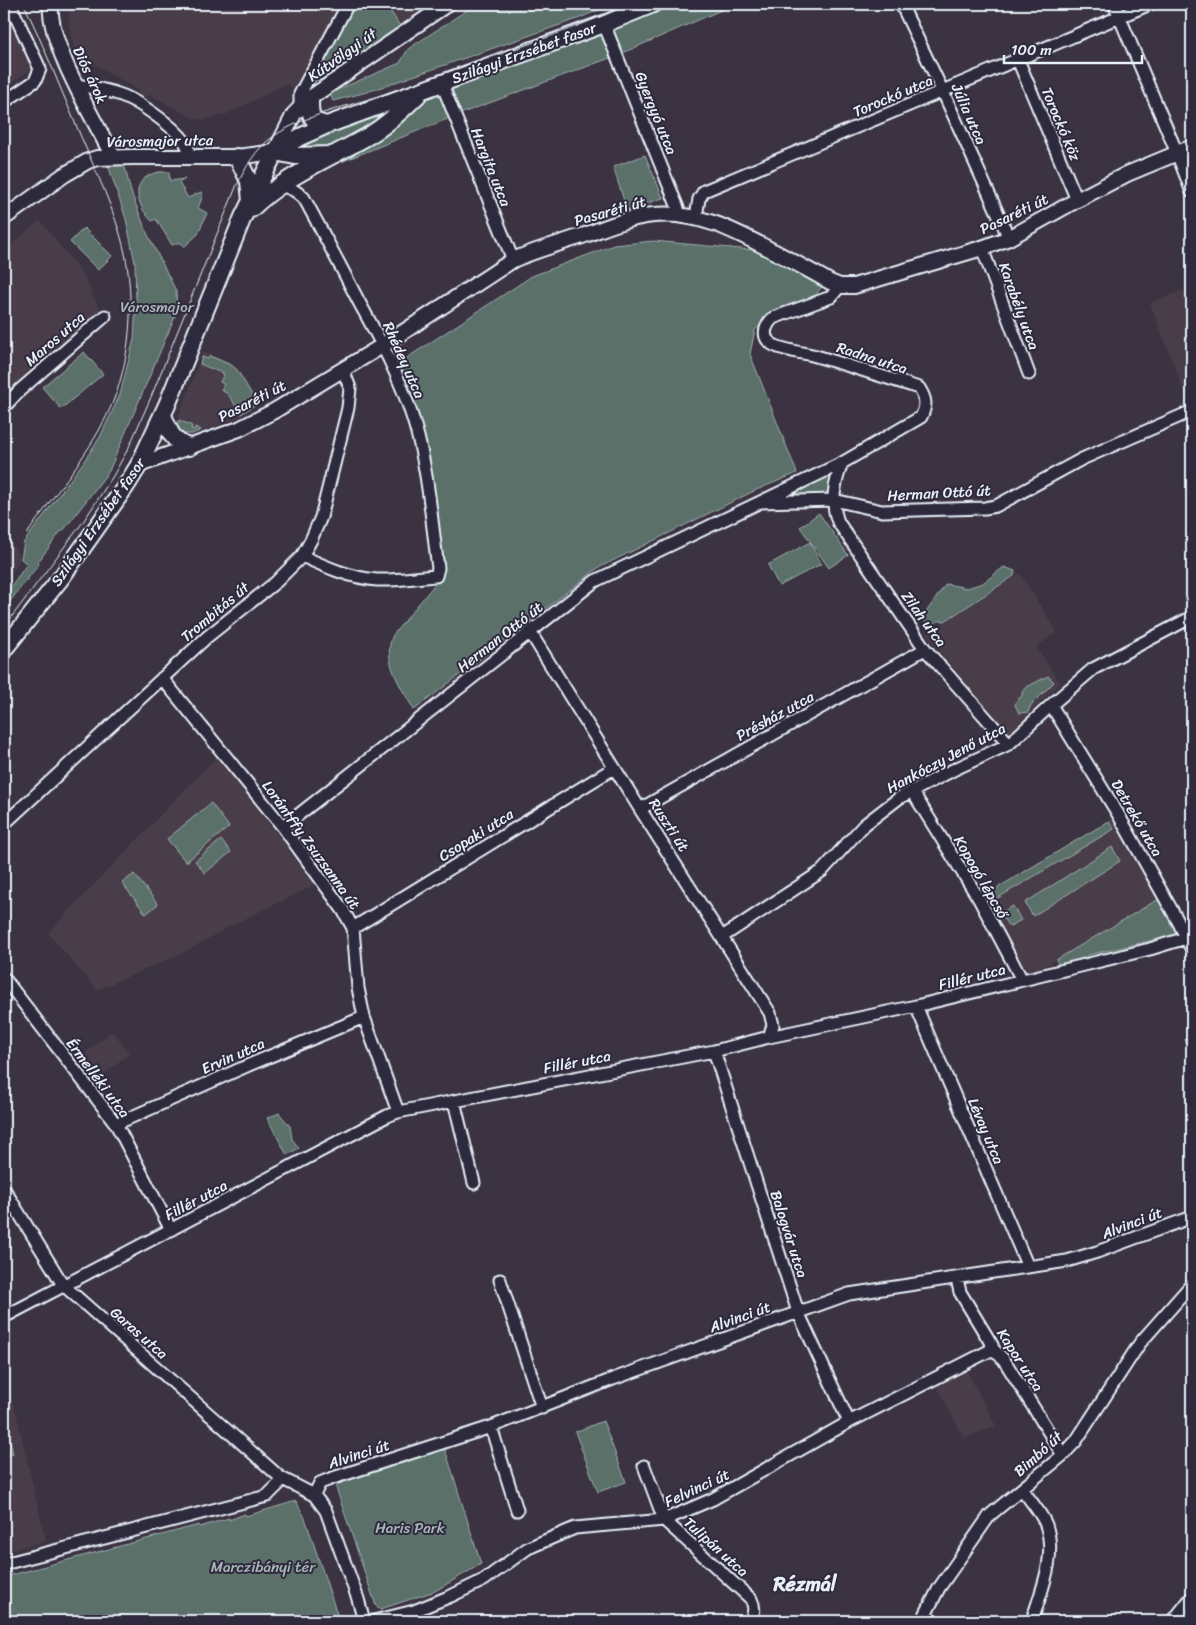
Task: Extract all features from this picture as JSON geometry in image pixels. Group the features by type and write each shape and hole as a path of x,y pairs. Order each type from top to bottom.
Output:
{"main road":[{"name":"Szilágyi Erzsébet fasor","path":"4,649 61,578 139,465 163,415 243,218 274,152 300,137 328,125 604,24 653,4"},
{"name":"Szilágyi Erzsébet fasor","path":"243,218 279,185 369,135 390,121 423,90"},
{"path":"305,102 312,117 320,124 328,125"},
{"path":"274,152 294,156 333,155"},
{"path":"237,156 249,181 251,202"},
{"path":"163,415 170,434 175,440 189,447"}],"street":[{"path":"4,102 35,81 40,69 10,4"},
{"name":"Diós árok","path":"51,4 51,22 60,49 113,157"},
{"path":"305,102 300,94 348,4"},
{"name":"Kútvölgyi út","path":"274,152 288,124 305,102 447,4"},
{"name":"Júlia utca","path":"900,4 943,92 1009,238"},
{"path":"1114,4 1192,192"},
{"name":"Torockó utca","path":"696,217 699,199 704,191 1150,4"},
{"name":"Gyergyó utca","path":"604,24 676,203 678,214"},
{"name":"Torockó köz","path":"1018,60 1077,200"},
{"name":"Hargita utca","path":"442,84 513,260"},
{"path":"76,85 101,89 123,96 146,109 178,134 188,148 188,156"},
{"name":"Pasaréti út","path":"139,465 239,429 382,346 513,260 633,219 652,215 678,214 696,217 727,228 835,284 861,285 1009,238 1127,174 1192,147"},
{"name":"Városmajor utca","path":"4,218 38,193 88,161 97,158 237,156 274,152"},
{"name":"Rhédey utca","path":"279,185 288,186 304,198 382,346 404,392 425,465 438,568 436,576 377,580 354,576 302,556"},
{"name":"Karabély utca","path":"982,248 1029,374"},
{"name":"Radna utca","path":"804,480 842,462 921,417 926,403 919,388 814,355 773,345 767,340 765,333 767,324 773,318 832,297 835,284"},
{"name":"Maros utca","path":"4,407 19,391 105,316"},
{"name":"Trombitás út","path":"4,824 207,637 276,582 302,556 321,517 348,408 350,388 343,370"},
{"name":"Herman Ottó út","path":"756,502 834,500 882,511 985,508 996,506 1082,459 1192,411"},
{"path":"834,500 835,481 842,462"},
{"name":"Herman Ottó út","path":"283,828 595,581 804,480"},
{"name":"Zilah utca","path":"834,500 838,522 925,649 1009,744"},
{"name":"Hankóczy Jenő utca","path":"722,936 822,871 864,825 899,798 1009,744 1051,704 1092,669 1192,617"},
{"name":"Ruszti út","path":"530,632 770,1014 773,1026 769,1037"},
{"name":"Présház utca","path":"640,809 925,649"},
{"name":"Lorántffy Zsuzsanna út","path":"162,678 283,828 343,910 353,928 358,988 364,1017 398,1112"},
{"name":"Detrekő utca","path":"1051,704 1118,814 1179,923 1189,936 1192,950"},
{"name":"Csopaki utca","path":"353,928 614,768"},
{"name":"Kopogó lépcső","path":"912,791 979,899 1022,980"},
{"name":"Fillér utca","path":"4,1317 386,1116 398,1112 714,1051 769,1037 916,1006 1189,936"},
{"name":"Érmelléki utca","path":"4,978 116,1124 171,1230"},
{"name":"Lévay utca","path":"916,1006 1028,1267"},
{"name":"Ervin utca","path":"116,1124 364,1017"},
{"name":"Balogvár utca","path":"714,1051 798,1312 849,1422"},
{"path":"454,1101 474,1183"},
{"name":"Garas utca","path":"4,1189 60,1280 86,1307 281,1478"},
{"name":"Alvinci út","path":"314,1495 320,1483 333,1478 491,1427 613,1379 849,1294 1067,1261 1192,1217"},
{"name":"Kapor utca","path":"957,1279 960,1292 992,1345 992,1349 1004,1360 1063,1455"},
{"path":"500,1280 542,1408"},
{"name":"Bimbó út","path":"922,1621 949,1573 990,1515 1063,1455 1076,1441 1140,1344 1192,1284"},
{"name":"Felvinci út","path":"374,1621 414,1611 451,1596 484,1580 528,1548 574,1528 664,1520 713,1499 849,1422 992,1349"},
{"path":"491,1427 517,1510"},
{"name":"Tulipán utca","path":"644,1466 664,1520 751,1599 754,1606 754,1615 750,1621"},
{"path":"4,1564 267,1496 278,1485 281,1478 314,1495 351,1601 364,1621"},
{"path":"1022,1489 1046,1524 1050,1544 1048,1569 1032,1621"},
{"path":"1190,1621 1176,1617 1192,1597"}],"shaded area":[{"path":"4,4 33,68 4,88"},
{"path":"68,4 346,4 298,88 284,85 227,114 202,120 191,117 149,94 146,98 137,93 139,90 77,55 70,34"},
{"path":"386,4 435,4 401,28"},
{"path":"40,220 84,276 101,312 22,382 4,402 4,251"},
{"path":"1184,290 1192,313 1192,406 1190,407 1150,303"},
{"path":"203,352 232,363 238,369 259,404 239,417 193,435 181,435 175,427"},
{"path":"4,536 10,540 21,559 4,584"},
{"path":"1020,574 1057,632 1036,647 1060,683 1008,735 926,634"},
{"path":"217,756 315,885 228,927 185,952 97,990 48,933"},
{"path":"1116,816 1162,897 1022,980 979,899"},
{"path":"112,1031 130,1053 93,1083 76,1061"},
{"path":"963,1364 996,1426 964,1438 933,1379"},
{"path":"4,1384 15,1408 46,1541 4,1552"}],"green space":[{"path":"351,4 386,4 401,28 320,81 313,79"},
{"path":"476,4 612,4 580,18 367,92 333,101 330,93 400,63 408,49"},
{"path":"666,4 735,4 618,55 457,115 341,162 335,150 296,148 388,110 574,41"},
{"path":"645,155 663,198 627,210 613,167"},
{"name":"Városmajor","path":"124,164 131,192 146,231 176,291 177,312 109,471 63,531 61,531 38,562 39,564 4,609 4,596 27,564 21,559 24,542 100,437 120,395 134,339 136,303 135,263 126,219 108,165"},
{"path":"169,172 170,181 185,179 179,183 188,198 201,192 203,195 198,208 207,213 198,234 184,247 180,242 172,245 156,219 152,221 146,214 139,200 139,186 143,180 149,175"},
{"path":"84,228 112,256 98,270 70,242"},
{"path":"653,241 753,250 823,285 815,296 772,315 755,330 750,354 797,473 754,491 598,568 414,710 394,674 391,664 390,645 393,635 439,579 433,499 396,365 532,276 614,245"},
{"path":"84,352 103,374 61,409 42,387"},
{"path":"210,356 231,365 237,370 257,403 241,414 228,394 221,390 224,384 220,382 224,374 200,364 202,357 208,359"},
{"path":"179,420 192,426 191,429 194,430 195,427 201,430 192,434 183,434 177,427"},
{"path":"836,469 825,497 776,497"},
{"path":"819,513 848,555 829,568 800,527"},
{"path":"810,542 821,564 779,586 768,565"},
{"path":"1004,567 1015,571 1014,576 945,621 938,621 926,628 924,615 946,584 967,588 983,583"},
{"path":"1048,676 1054,682 1031,705 1028,712 1019,713 1015,705 1025,688"},
{"path":"211,803 229,827 186,862 167,839"},
{"path":"1109,821 1114,829 996,899 992,891"},
{"path":"221,840 231,852 205,873 195,861"},
{"path":"1112,847 1120,861 1033,916 1025,903"},
{"path":"134,874 158,904 146,914 122,883"},
{"path":"1162,897 1180,927 1173,938 1154,940 1088,955 1076,964 1062,969 1056,960"},
{"path":"1013,906 1021,920 1009,927 1000,913"},
{"path":"279,1113 290,1126 292,1139 299,1148 287,1155 267,1118"},
{"path":"603,1421 626,1482 598,1492 575,1432"},
{"path":"7,1427 13,1454 4,1456 4,1428"},
{"name":"Haris Park","path":"445,1449 481,1564 435,1591 381,1609 376,1606 336,1488 338,1484"},
{"name":"Marczibányi tér","path":"296,1501 305,1518 337,1614 335,1621 10,1621 4,1612 4,1577 199,1525 200,1527 245,1514 246,1516"}],"tram line":[{"path":"24,4 111,206 125,254 130,297 128,342 119,384 112,404 104,422 84,455 27,534"},
{"path":"4,627 83,522 113,476 129,447 236,187 247,166 267,141 287,128 314,116 509,51 631,4"}],"district":[{"name":"Rézmál","path":"805,1584"}]}
